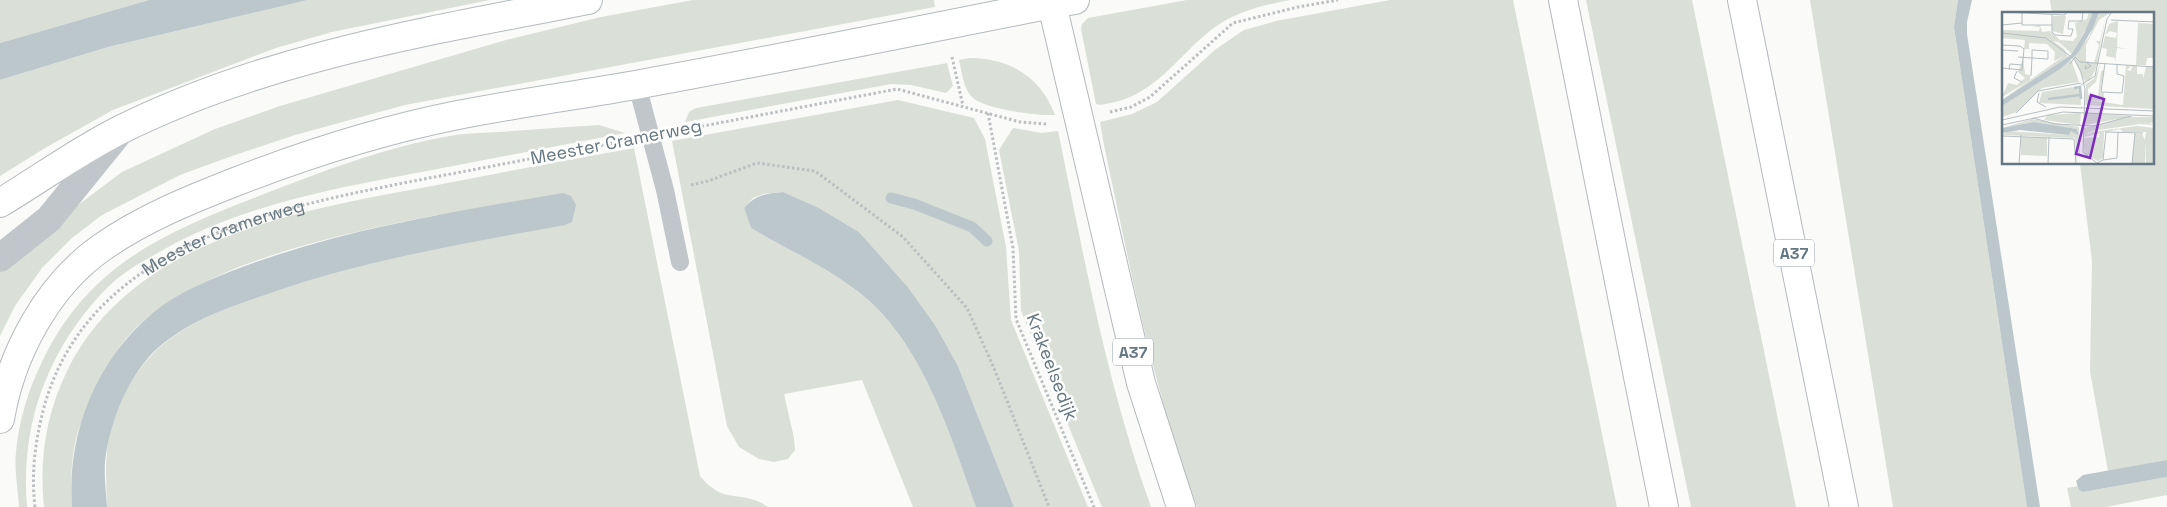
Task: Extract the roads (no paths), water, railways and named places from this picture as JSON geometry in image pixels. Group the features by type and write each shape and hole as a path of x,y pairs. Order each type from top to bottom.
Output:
{"main road":[{"path":"0,203 92,145 121,130 210,91 302,60 410,34 588,0"},
{"path":"1563,0 1664,507"},
{"name":"A37","path":"1742,0 1844,507"},
{"path":"0,418 14,364 36,323 61,284 100,249 147,220 202,195 261,172 372,136 455,116 515,104 636,85 1059,1"},
{"name":"A37","path":"1059,1 1080,119 1140,383 1181,507"}],"street":[{"path":"0,258 49,218 121,130"}],"lane":[{"path":"636,85 664,190 680,262"}],"waterway":[{"path":"891,198 914,204 972,227 987,241"}]}
